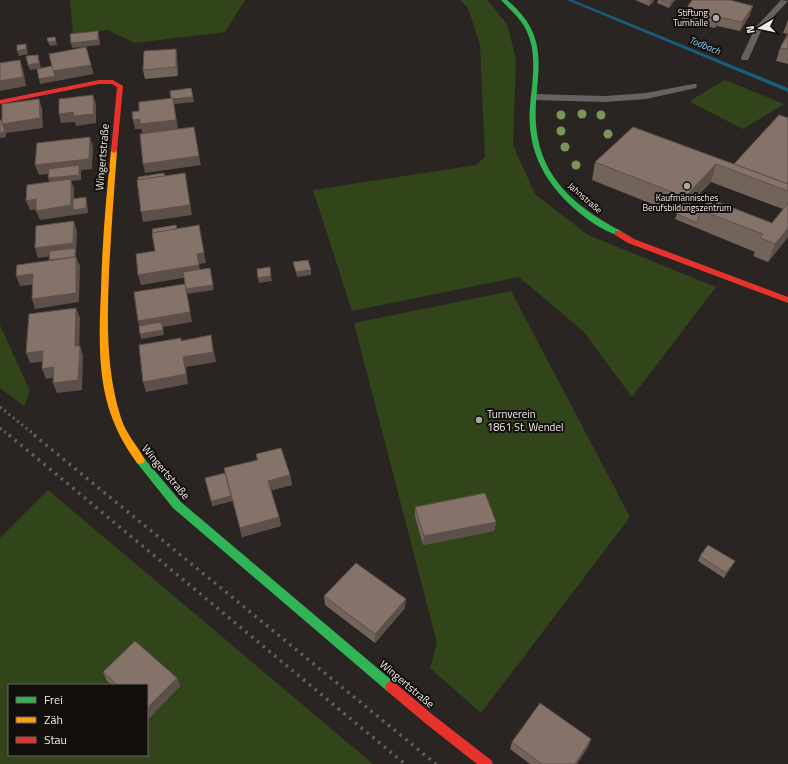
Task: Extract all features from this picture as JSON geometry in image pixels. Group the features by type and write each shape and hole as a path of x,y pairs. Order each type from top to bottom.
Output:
{"street":[{"name":"Jahnstraße","path":"504,0 521,16 532,36 537,57 534,97 534,139 544,168 563,193 591,218 632,241 788,300"},
{"name":"Wingertstraße","path":"0,102 99,82 110,81 117,83 120,86 107,234 103,338 106,380 116,420 134,453 177,505 429,719 487,764"}],"lane":[{"path":"745,58 759,28 784,0"},
{"path":"534,97 605,99 646,96 693,86"}],"green space":[{"path":"70,0 245,0 225,32 135,43 107,30 73,35"},
{"path":"460,0 487,0 507,24 516,59 513,145 535,194 588,235 716,287 632,397 584,332 519,277 352,311 313,190 476,165 485,157 480,45 468,8"},
{"path":"725,80 784,104 743,129 692,103 691,100"},
{"name":"Turnverein 1861 St. Wendel","path":"511,291 630,517 481,713 430,668 437,643 354,323"},
{"path":"0,325 30,391 24,406 0,388"},
{"path":"48,490 373,764 0,764 0,538"}],"building":[{"path":"662,0 672,0 670,3"},
{"path":"692,0 730,0 753,6 742,22 684,12"},
{"path":"98,31 98,40 71,43 70,34"},
{"path":"788,34 788,49 780,48"},
{"path":"55,37 56,41 48,42 47,38"},
{"path":"26,44 26,49 17,51 17,45"},
{"path":"86,47 91,65 53,71 49,54"},
{"path":"176,49 176,67 143,70 144,51"},
{"path":"38,55 39,63 28,65 26,56"},
{"path":"20,60 23,77 0,81 0,63"},
{"path":"52,66 55,76 39,79 37,69"},
{"path":"191,88 193,97 171,99 170,91"},
{"path":"93,95 94,114 74,116 73,112 59,114 59,99"},
{"path":"173,98 176,120 140,124 140,119 133,120 132,112 139,111 139,102"},
{"path":"39,99 40,118 2,124 2,104"},
{"path":"779,115 788,118 788,184 734,164"},
{"path":"0,120 2,120 4,132 0,133"},
{"path":"194,127 199,156 143,164 140,134"},
{"path":"633,127 788,184 788,191 716,164 685,197 595,162"},
{"path":"90,137 89,159 35,165 37,143"},
{"path":"79,165 79,175 48,178 49,169"},
{"path":"164,173 165,176 138,180 138,177"},
{"path":"185,173 190,205 141,212 137,180"},
{"path":"71,179 71,205 36,211 36,199 26,201 27,185"},
{"path":"86,197 86,208 73,210 73,199"},
{"path":"710,199 772,223 788,203 788,228 775,244 760,238 763,234 700,210"},
{"path":"687,204 701,209 697,223 677,214"},
{"path":"74,221 73,243 35,248 36,226"},
{"path":"176,225 177,229 153,233 152,229"},
{"path":"199,225 204,253 197,254 199,265 138,275 136,254 155,251 152,233"},
{"path":"75,248 75,257 49,260 50,251"},
{"path":"76,257 76,293 32,299 33,274 16,276 17,265"},
{"path":"308,260 311,270 296,272 293,262"},
{"path":"270,267 271,276 258,278 257,269"},
{"path":"210,268 213,285 186,289 183,272"},
{"path":"185,284 190,312 138,321 134,292"},
{"path":"76,308 75,346 80,346 78,380 53,383 54,367 42,369 43,351 26,353 29,314"},
{"path":"161,322 163,330 140,334 139,326"},
{"path":"211,335 213,352 183,357 186,374 143,382 139,345 181,338 181,341"},
{"path":"281,448 290,475 268,481 279,517 240,528 224,468 258,460 256,454"},
{"path":"225,473 231,496 211,501 205,478"},
{"path":"485,493 496,522 424,536 415,507"},
{"path":"708,545 735,561 726,573 700,556"},
{"path":"356,563 406,599 375,634 324,596"},
{"path":"135,641 177,678 148,707 148,684 116,684 103,672"},
{"path":"540,703 591,739 575,764 542,764 512,742"}],"waterway":[{"name":"Todbach","path":"569,0 788,90"}],"railway":[{"path":"0,407 36,436"},
{"path":"0,428 10,436"},
{"path":"9,435 405,764"},
{"path":"34,435 436,764"}],"traffic: fast":[{"path":"504,0 522,17 530,32 535,47 536,77 533,122 534,138 542,162 555,184 572,203 591,218 618,233"},
{"path":"140,460 177,505 391,687"}],"traffic: slow":[{"path":"114,151 105,282 104,352 110,398 117,420 127,440 140,460"}],"traffic: jam":[{"path":"0,102 99,82 113,82 120,86 114,151"},
{"path":"618,233 631,241 788,300"},
{"path":"391,687 487,764"}],"place":[{"name":"Stiftung Turnhalle","path":"716,18"},
{"name":"Kaufmännisches Berufsbildungszentrum","path":"687,186"},
{"name":"Turnverein 1861 St. Wendel","path":"479,420"}]}
